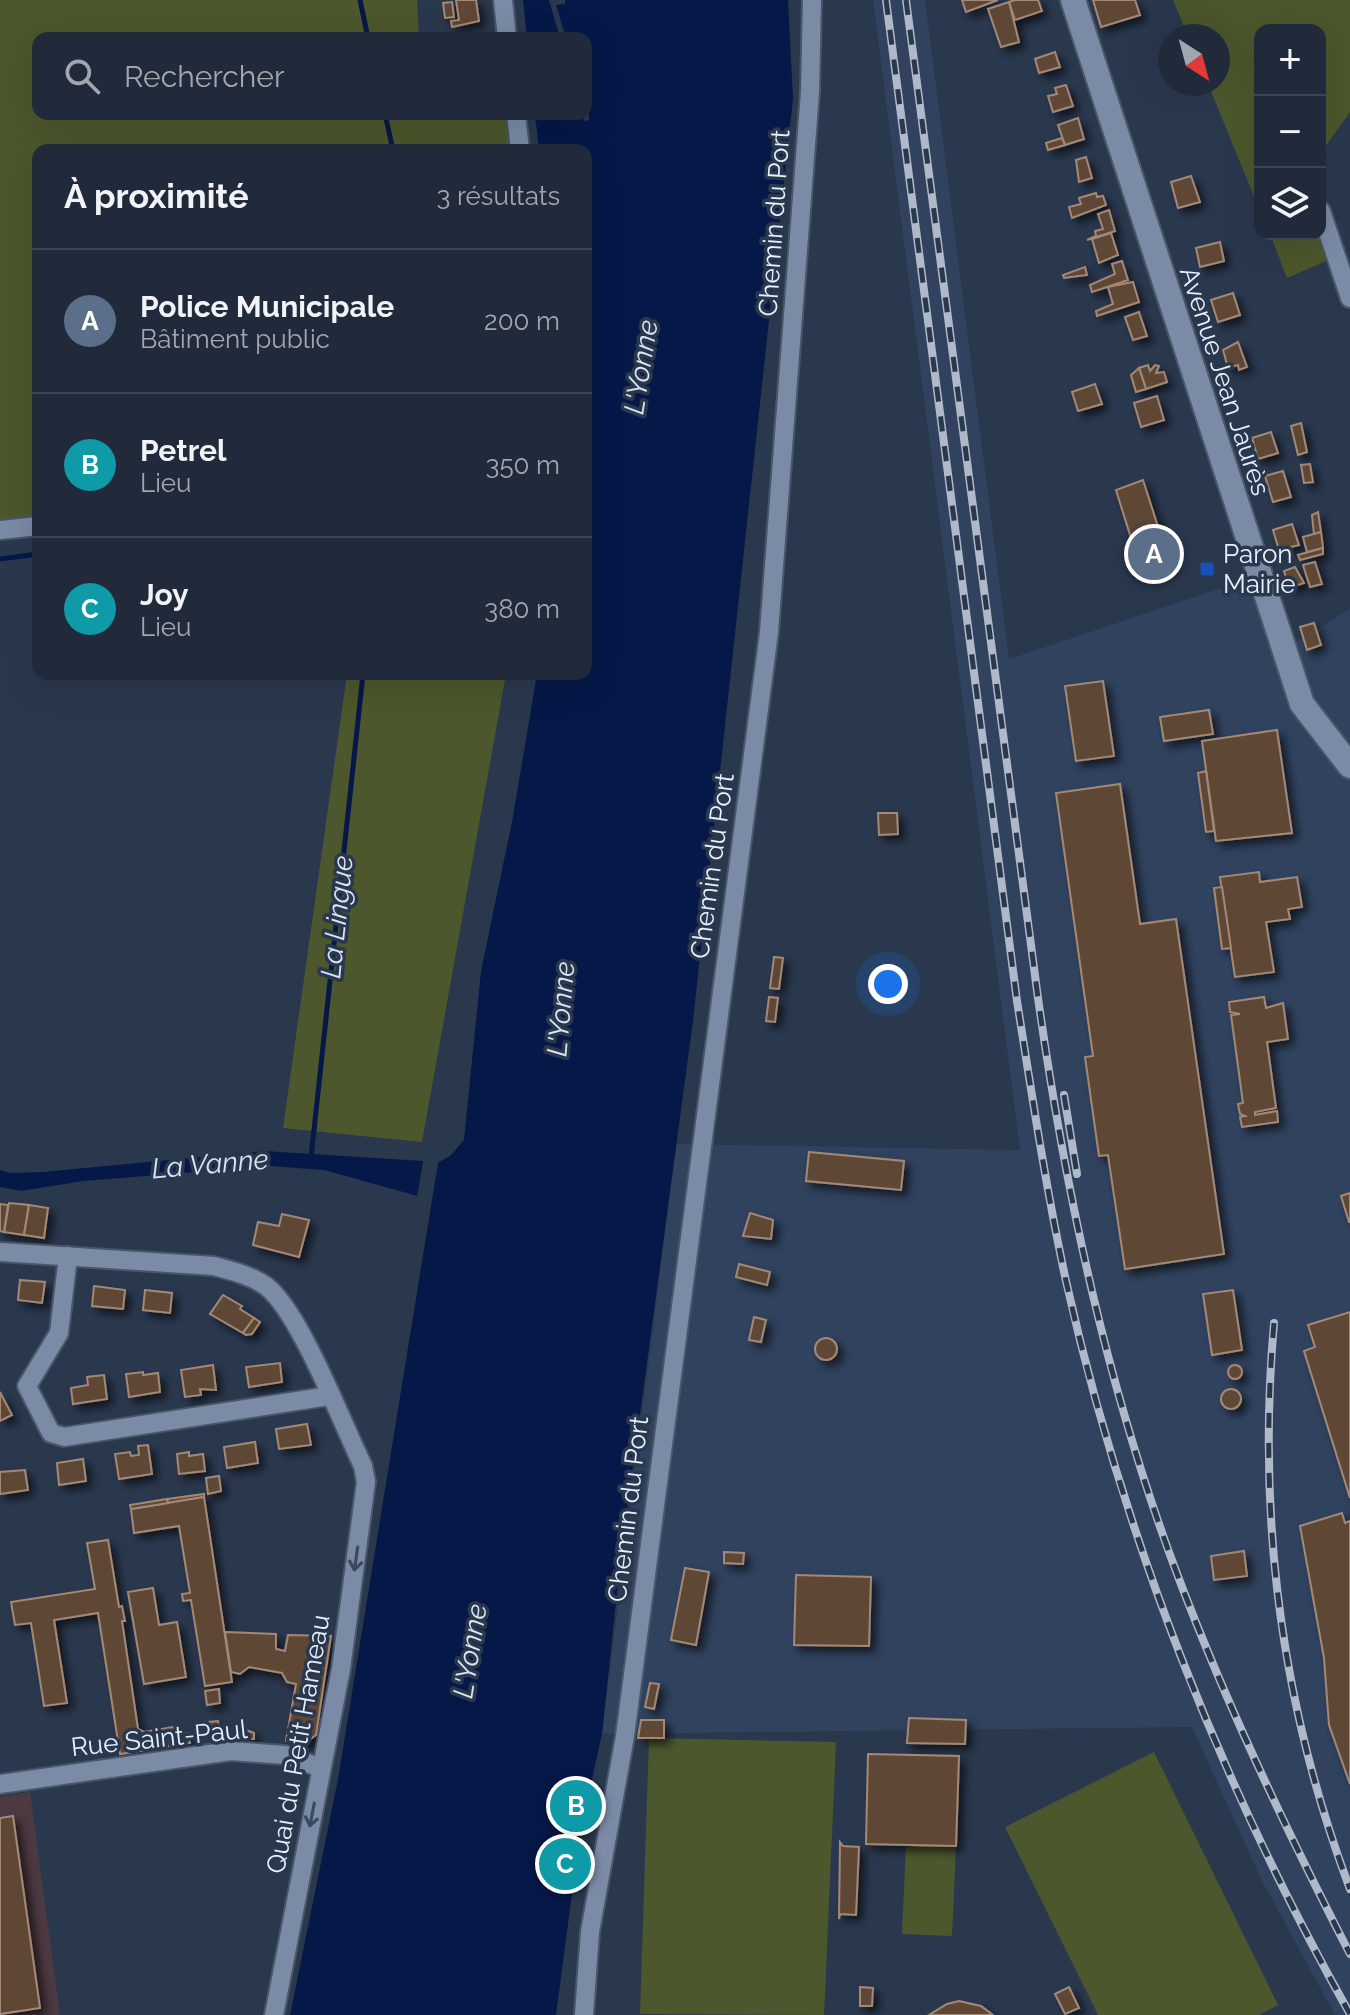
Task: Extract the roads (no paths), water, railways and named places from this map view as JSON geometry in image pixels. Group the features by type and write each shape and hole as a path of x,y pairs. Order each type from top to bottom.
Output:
{"main road":[{"name":"Avenue Jean Jaurès","path":"1073,0 1302,704 1350,766"}],"street":[{"path":"503,0 506,32"},
{"name":"Chemin du Port","path":"584,2015 590,1932 625,1736 769,632 810,92 812,0"},
{"path":"517,120 519,144"},
{"path":"1326,226 1350,298"},
{"path":"0,530 32,527"},
{"path":"0,1252 68,1256 214,1266 245,1275 266,1287 284,1304 329,1396 64,1437 51,1433 27,1386 59,1333 68,1256"},
{"name":"Quai du Petit Hameau","path":"274,2015 341,1669 366,1482 363,1466 329,1396"},
{"name":"Rue Saint-Paul","path":"0,1784 231,1751 285,1755 321,1768"}],"water":[{"path":"523,0 549,0 558,32 526,32"},
{"path":"565,0 788,0 793,99 693,1021 621,1556 602,1734 580,1833 556,2015 290,2015 338,1779 432,1200 324,1170 271,1166 83,1181 21,1191 0,1187 0,1170 11,1173 43,1172 264,1151 439,1162 450,1156 464,1140 481,971 512,822 536,680 592,680 592,144 538,144 536,120 592,120 592,32 564,32 556,5 565,4"}],"waterway":[{"path":"360,0 367,32"},
{"path":"386,120 392,144"},
{"name":"La Lingue","path":"0,559 32,555"},
{"name":"La Lingue","path":"311,1158 362,680"}],"railway":[{"path":"886,0 1017,1001 1066,1281 1116,1471 1181,1658 1260,1840 1350,2014"},
{"path":"906,0 1038,998 1062,1146 1092,1293 1131,1437 1179,1579 1259,1769 1350,1954"},
{"path":"1064,1095 1077,1174"},
{"path":"1274,1323 1269,1468 1272,1539 1280,1610 1291,1681 1307,1751 1350,1889"}],"place":[{"name":"Police Municipale","path":"1154,554"},
{"name":"Paron Mairie","path":"1207,569"},
{"name":"Petrel","path":"576,1806"},
{"name":"Joy","path":"565,1864"}],"water label":[{"name":"L'Yonne","path":"641,367"},
{"name":"L'Yonne","path":"561,1009"},
{"name":"La Vanne","path":"210,1164"},
{"name":"L'Yonne","path":"470,1651"}]}
